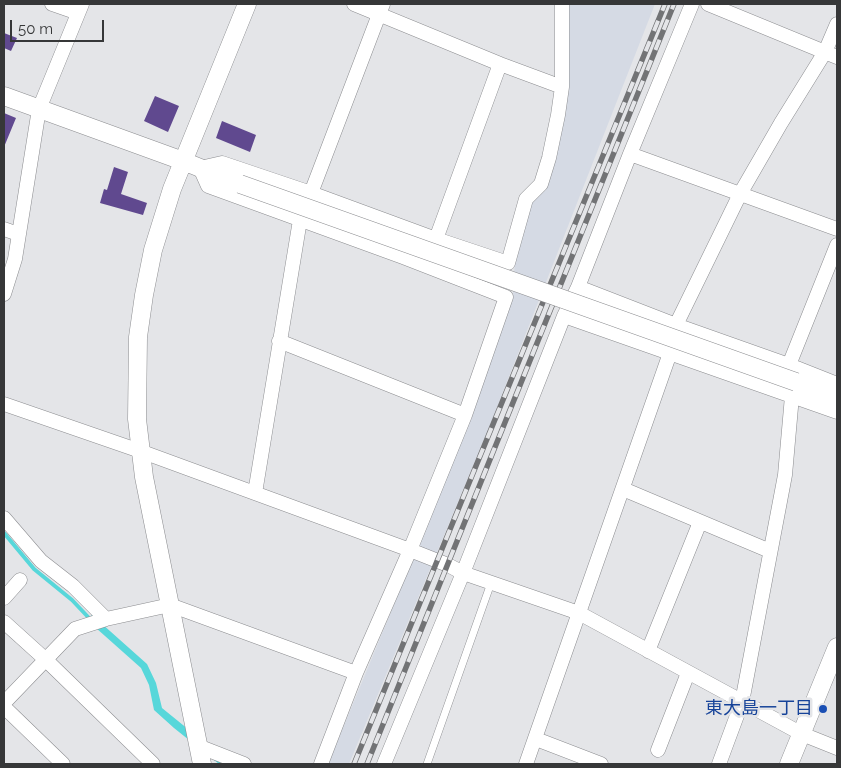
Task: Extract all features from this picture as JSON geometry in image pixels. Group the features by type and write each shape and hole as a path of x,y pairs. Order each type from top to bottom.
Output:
{"street":[{"path":"4,294 15,259 40,109 80,9 52,4"},
{"path":"202,764 140,451 137,419 138,338 153,250 172,189 247,4"},
{"path":"354,4 381,9 500,64 562,87"},
{"path":"200,168 222,163 508,263 526,199 541,184 549,158 558,115 562,87 562,4"},
{"path":"384,764 692,4"},
{"path":"708,4 831,54"},
{"path":"311,193 381,9"},
{"path":"676,325 740,194 781,123 831,54 837,24"},
{"path":"436,239 500,64"},
{"path":"4,96 794,389 837,412"},
{"path":"630,154 837,229"},
{"path":"200,168 208,186 403,257 506,297 465,414 410,550 356,673 321,764"},
{"path":"255,494 300,220"},
{"path":"4,229 18,234"},
{"path":"789,365 837,244"},
{"path":"578,287 837,384"},
{"path":"564,316 670,353 794,389 837,397"},
{"path":"280,341 465,414"},
{"path":"526,764 670,353"},
{"path":"719,764 742,702 785,475 794,389"},
{"path":"4,404 140,451 410,550 463,573 579,613 802,734 837,748"},
{"path":"623,489 770,551"},
{"path":"4,518 41,561 73,586 106,619"},
{"path":"648,651 700,522"},
{"path":"4,598 20,580"},
{"path":"63,764 4,705 75,629 106,619 170,605 356,673"},
{"path":"4,622 45,659 153,764"},
{"path":"789,764 837,647"},
{"path":"658,750 688,673"},
{"path":"536,738 601,764"},
{"path":"198,746 244,764"}],"lane":[{"path":"427,764 491,583"}],"shaded area":[{"path":"569,4 655,4 492,420 349,764 328,764 473,414 513,298 515,257 531,201 546,190 563,117"}],"water":[{"path":"92,615 147,664 156,683 162,708 231,764 219,764 154,710 149,685 141,668 87,620"}],"building":[{"path":"4,33 17,38 11,51 4,48"},
{"path":"155,96 179,106 168,132 144,121"},
{"path":"4,113 16,118 4,147"},
{"path":"222,121 256,135 250,152 216,138"},
{"path":"114,167 128,172 121,194 147,203 143,215 100,203 104,189 107,190"}],"waterway":[{"path":"4,533 34,569 72,600 89,618"}],"railway":[{"path":"354,764 665,4"},
{"path":"367,764 674,4"}],"place":[{"name":"東大島一丁目","path":"823,709"}]}
